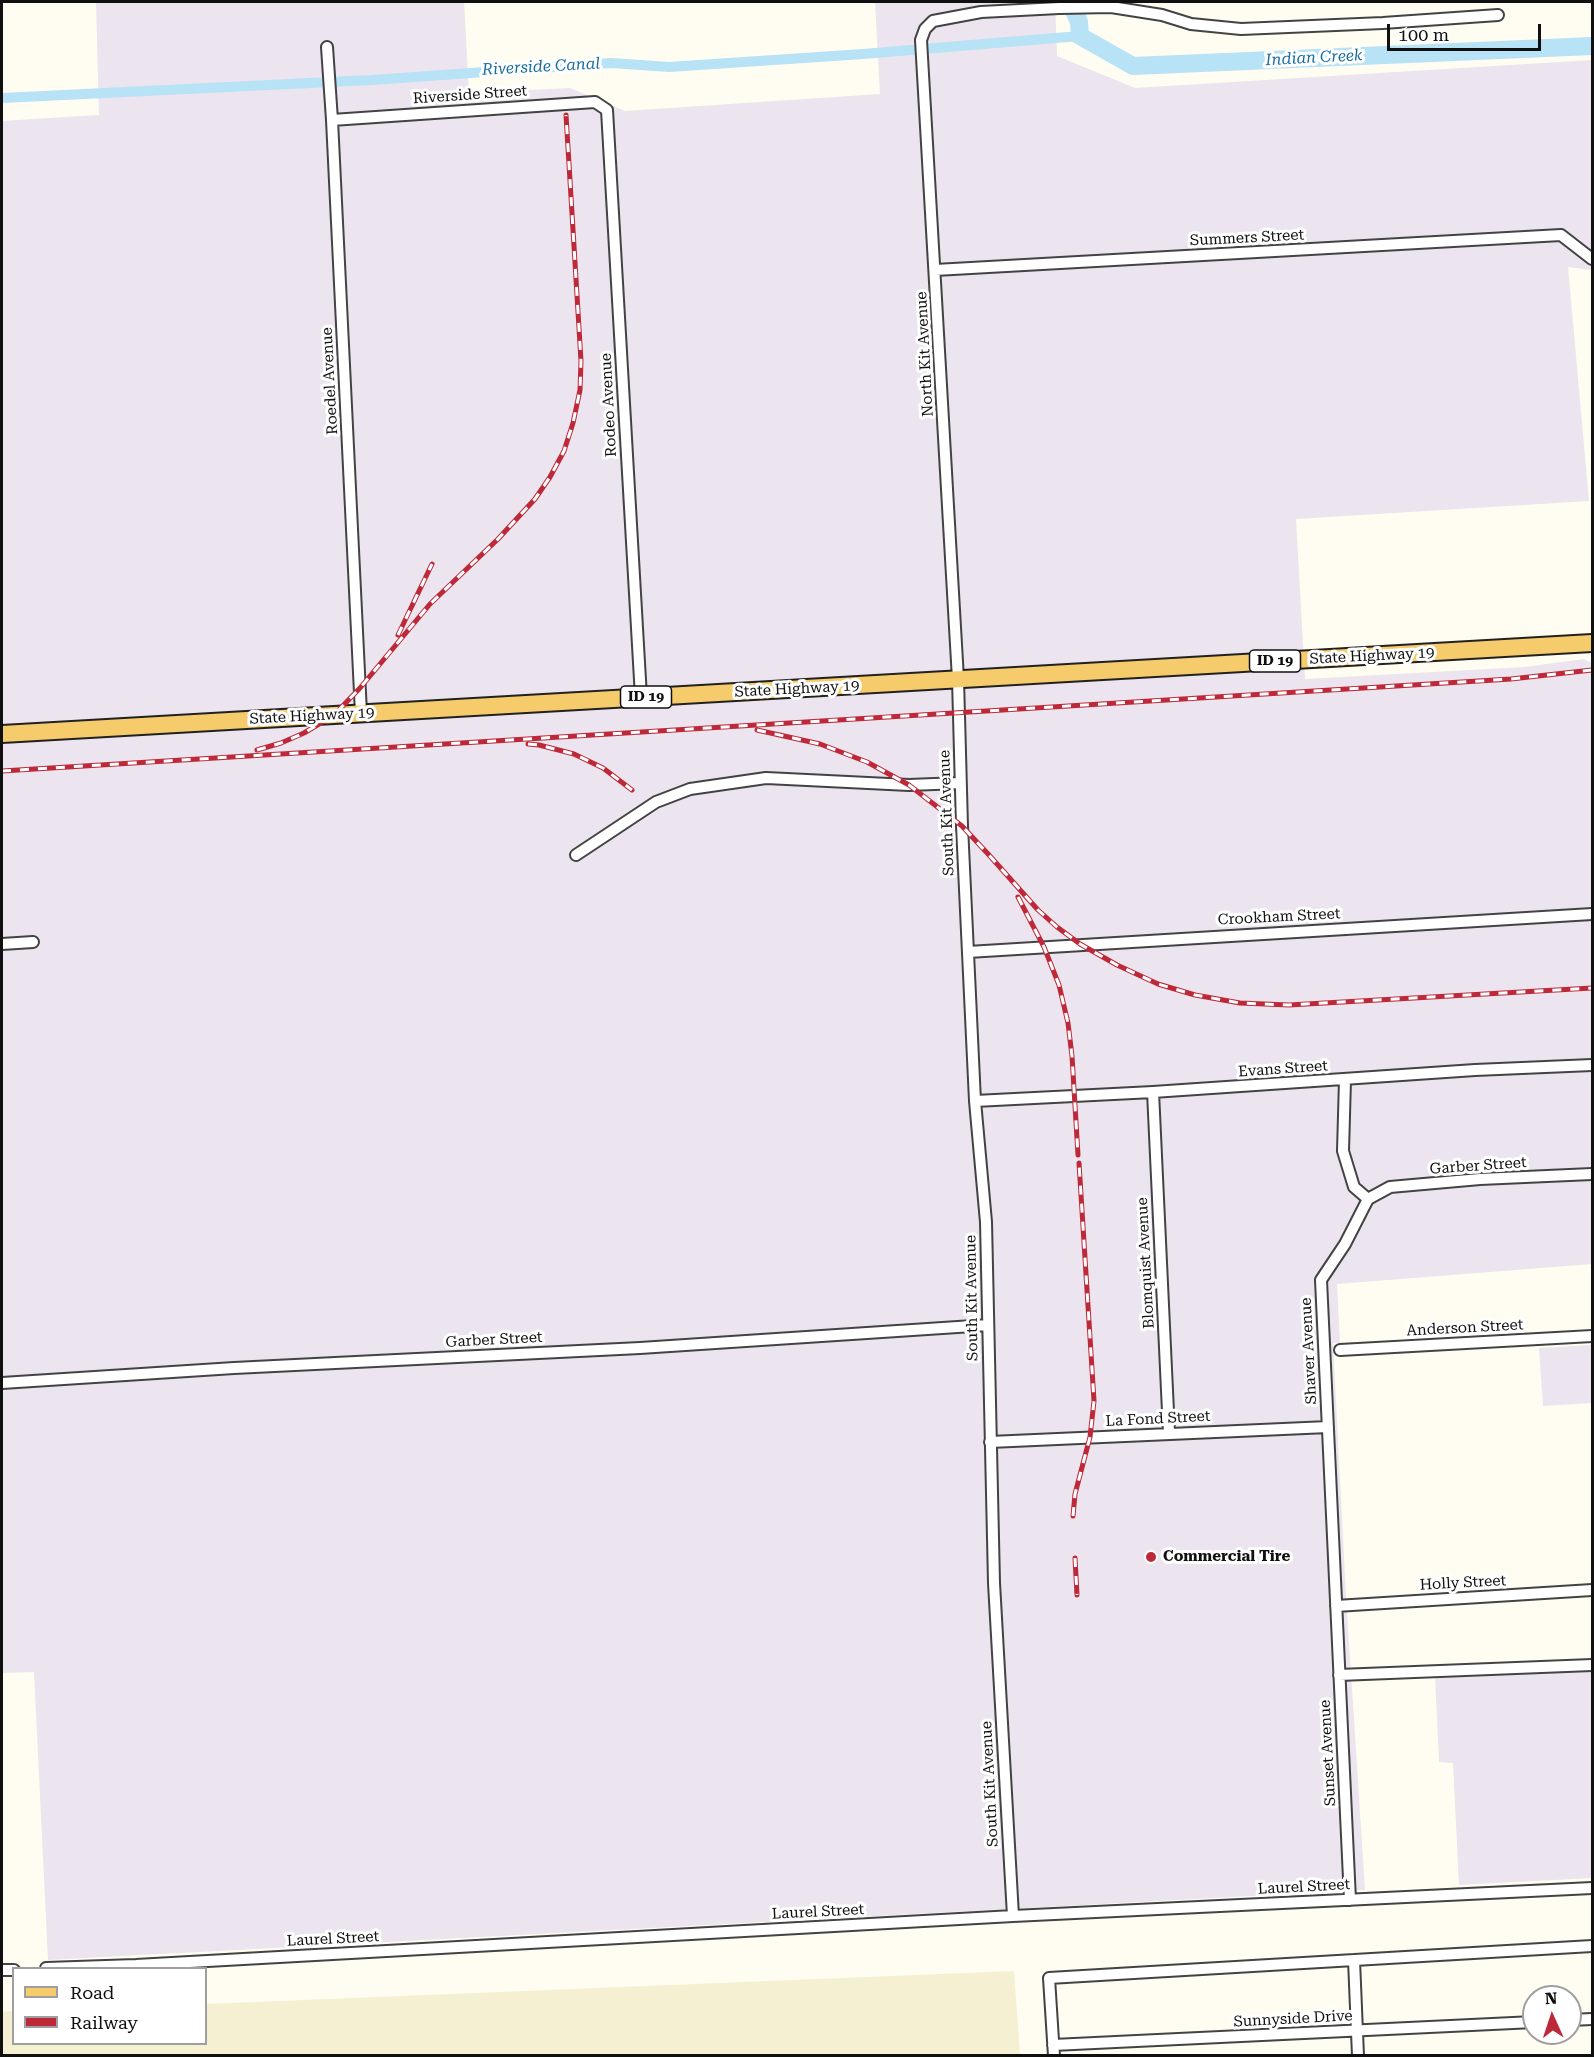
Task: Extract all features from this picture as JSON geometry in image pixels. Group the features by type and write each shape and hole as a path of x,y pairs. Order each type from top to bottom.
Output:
{"main road":[{"name":"State Highway 19","path":"2,734 1593,643"}],"street":[{"name":"North Kit Avenue","path":"958,679 921,56 921,40 925,29 933,21 981,12 1087,7 1111,7 1162,15 1191,24 1241,29 1498,15"},
{"name":"Roedel Avenue","path":"327,47 361,713"},
{"name":"Riverside Street","path":"332,120 595,102 607,111"},
{"name":"Rodeo Avenue","path":"607,111 641,697"},
{"name":"Summers Street","path":"935,270 1561,235 1593,259"},
{"name":"South Kit Avenue","path":"958,679 960,783 975,1101 986,1222 994,1583 1013,1916"},
{"path":"576,855 656,802 690,789 766,778 909,785 960,783"},
{"name":"Crookham Street","path":"968,952 1593,914"},
{"path":"2,944 33,942"},
{"name":"Evans Street","path":"975,1101 1153,1092 1475,1070 1593,1065"},
{"path":"1346,1080 1343,1151 1354,1187 1368,1199"},
{"name":"Blomquist Avenue","path":"1153,1092 1169,1433"},
{"name":"Garber Street","path":"1368,1199 1390,1187 1480,1179 1593,1174"},
{"name":"Shaver Avenue","path":"1336,1605 1321,1280 1345,1244 1368,1199"},
{"name":"Garber Street","path":"2,1383 234,1368 640,1348 988,1325"},
{"name":"Anderson Street","path":"1340,1350 1593,1336"},
{"name":"La Fond Street","path":"990,1442 1328,1427"},
{"name":"Holly Street","path":"1336,1605 1593,1590"},
{"name":"Sunset Avenue","path":"1336,1605 1350,1900"},
{"path":"1339,1675 1593,1665"},
{"name":"Laurel Street","path":"76,1967 1013,1916 1593,1888"},
{"path":"1053,2050 1049,1977 1593,1946"},
{"path":"1354,1960 1358,2055"},
{"name":"Sunnyside Drive","path":"1053,2050 1357,2030 1522,2023"}],"shaded area":[{"path":"96,2 464,2 469,93 570,88 625,111 880,94 875,2 1055,2 1057,56 1135,88 1592,60 1592,270 1568,267 1589,501 1296,519 1305,679 1525,667 1584,659 1592,663 1592,1264 1337,1284 1340,1343 1333,1343 1365,1890 48,1960 34,1672 2,1673 2,121 99,115"},
{"path":"1592,1345 1592,1403 1543,1406 1539,1348"},
{"path":"1592,1671 1592,1878 1459,1885 1453,1763 1439,1762 1435,1676"},
{"path":"1014,1971 1020,2055 2,2055 2,2012 12,2011 12,2045 207,2045 207,2004"}],"waterway":[{"name":"Indian Creek","path":"1070,2 1079,22 1080,36 1133,66 1592,46"},
{"name":"Riverside Canal","path":"2,98 372,80 611,63 669,67 1080,36"}],"railway":[{"path":"257,750 304,733 334,715 360,688 430,604 498,539 535,499 564,451 580,390 581,361 566,115"},
{"path":"398,635 432,564"},
{"path":"2,771 1511,679 1592,670"},
{"path":"757,730 820,744 867,762 909,785 962,826 1038,910 1057,927 1080,944 1117,965 1158,984 1195,995 1240,1003 1289,1005 1592,988"},
{"path":"528,744 574,754 603,768 632,790"},
{"path":"1018,897 1044,947 1059,985 1068,1023 1078,1155"},
{"path":"1073,1516 1075,1494 1090,1437 1094,1401 1079,1163"},
{"path":"1075,1558 1077,1595"}],"place":[{"name":"Commercial Tire","path":"1151,1557"}]}
